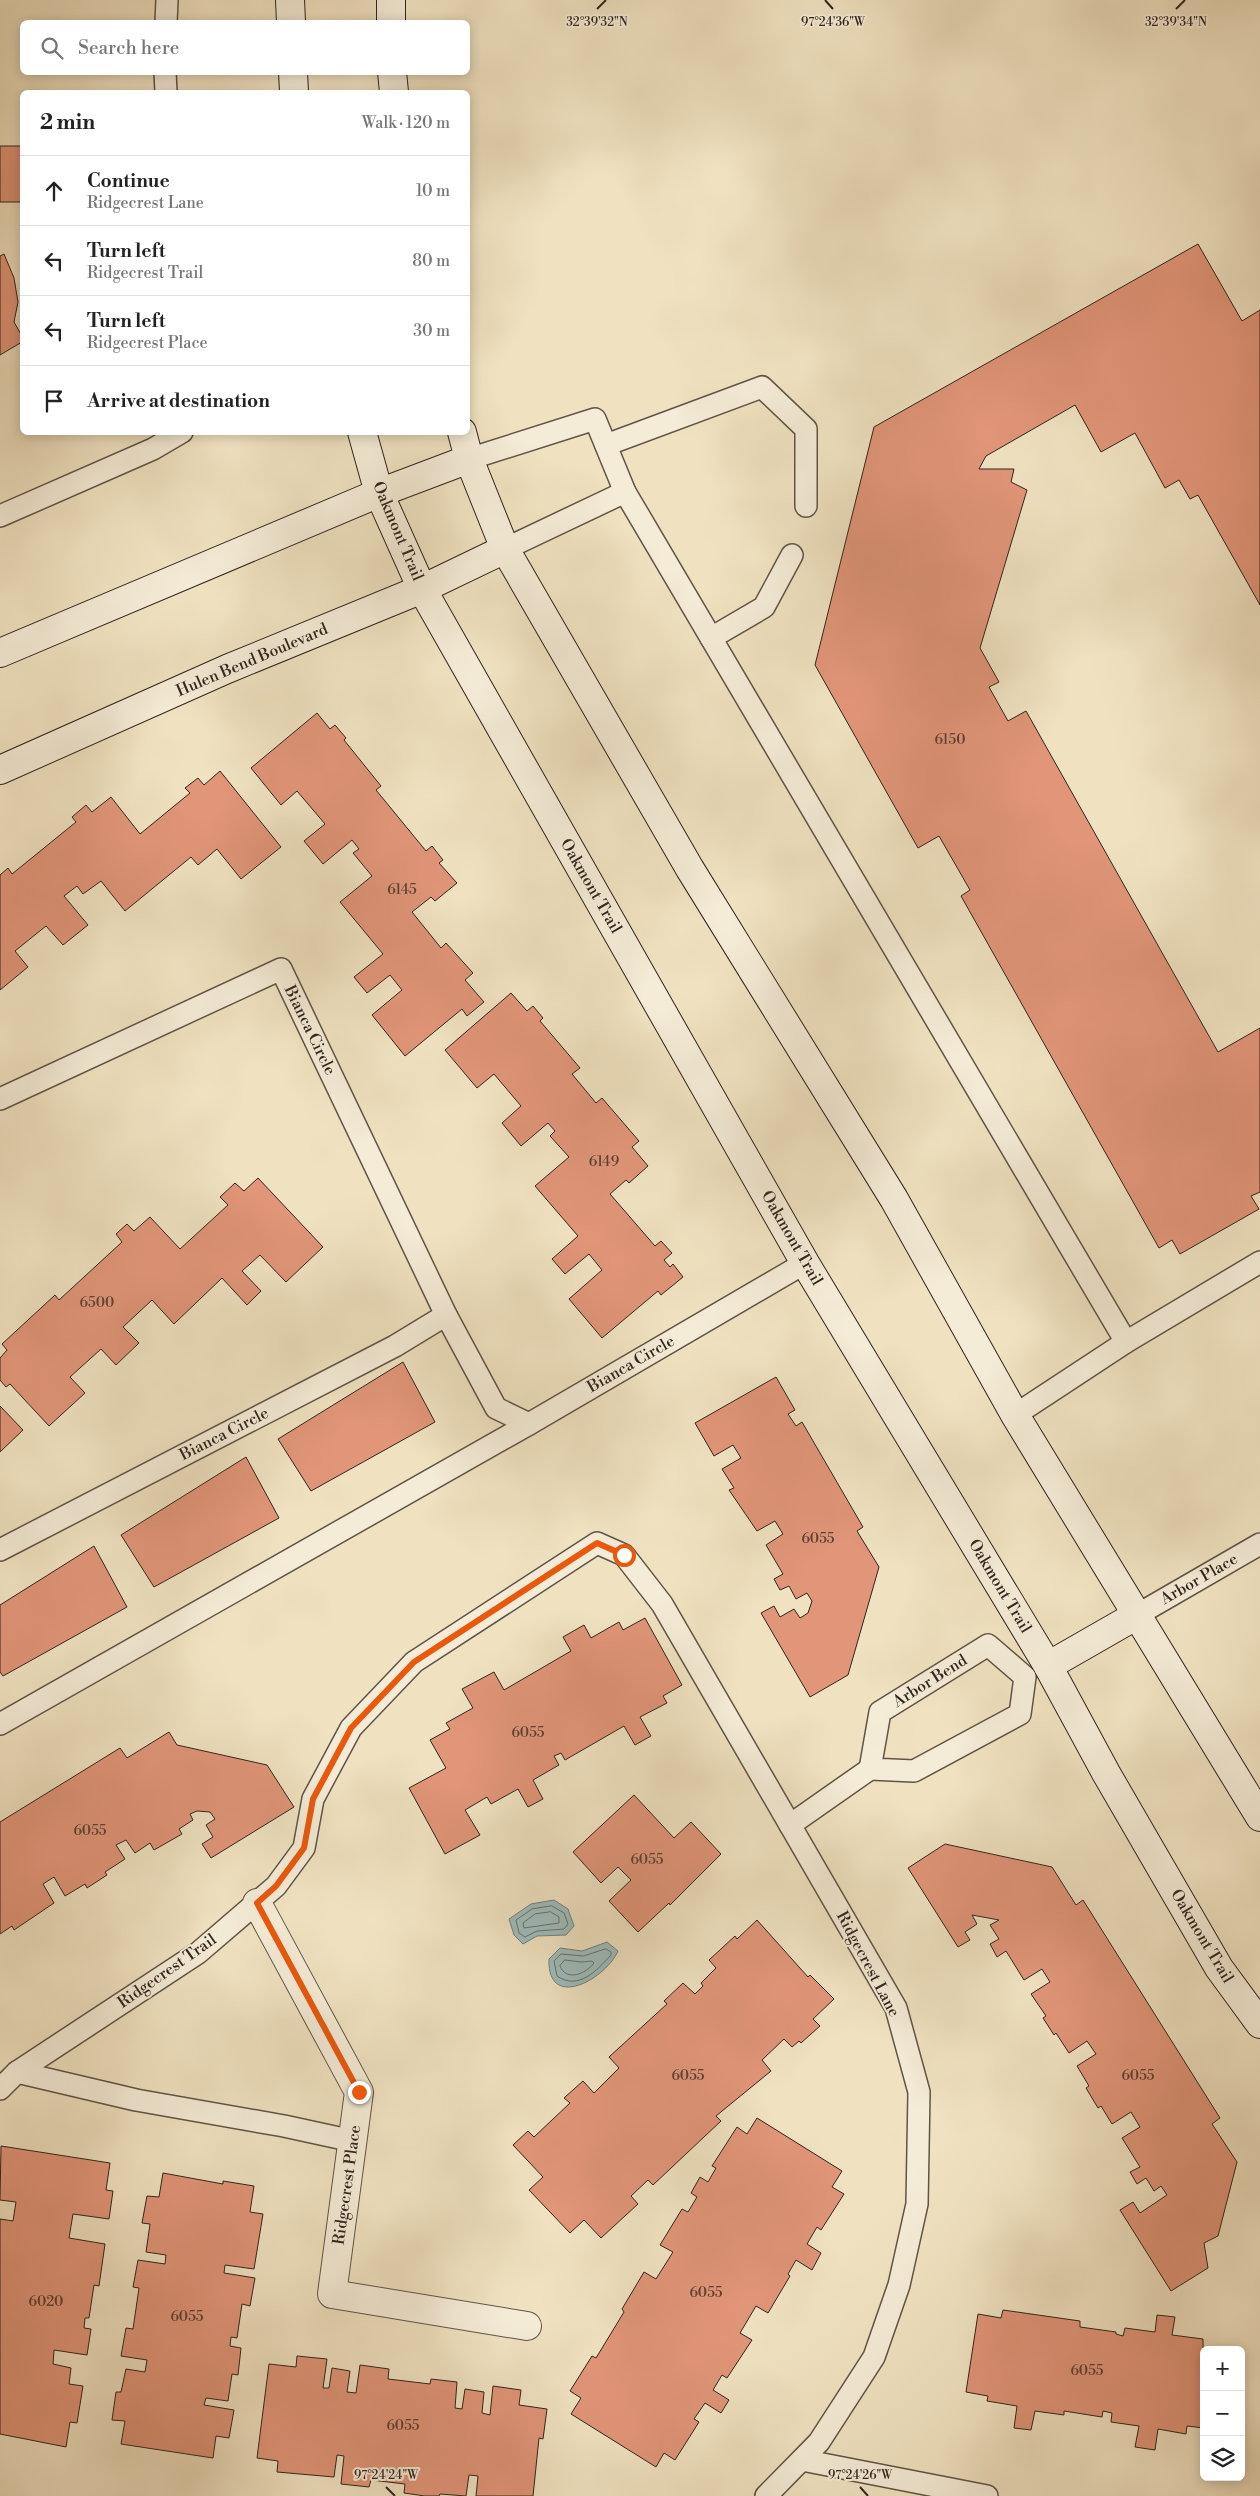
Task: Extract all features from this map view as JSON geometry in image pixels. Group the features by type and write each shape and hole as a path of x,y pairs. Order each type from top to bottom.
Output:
{"street":[{"path":"290,0 291,20"},
{"path":"391,0 391,20"},
{"path":"293,75 294,90"},
{"path":"392,75 394,90"},
{"name":"Oakmont Trail","path":"363,435 379,493 422,589 1037,1672 1106,1773 1214,1959 1260,2024"},
{"path":"463,435 469,459 504,549 690,869 894,1199 1015,1415 1260,1817"},
{"path":"0,653 379,493 469,459"},
{"name":"Hulen Bend Boulevard","path":"0,770 227,669 422,589 504,549"},
{"path":"1037,1672 1137,1615"},
{"name":"Ridgecrest Place","path":"257,1903 359,2092 332,2294 527,2326"}],"lane":[{"path":"166,20 167,0"},
{"path":"165,75 166,90"},
{"path":"606,445 762,386 806,430 806,506"},
{"path":"469,459 595,419 624,492 1126,1342"},
{"path":"0,516 153,449 177,435"},
{"path":"504,549 624,492"},
{"path":"711,638 764,607 792,556"},
{"name":"Bianca Circle","path":"0,1099 281,969 446,1315 496,1408 529,1424 805,1263"},
{"path":"1015,1415 1126,1342 1260,1262"},
{"name":"Bianca Circle","path":"0,1550 395,1346 446,1315"},
{"path":"0,1724 529,1424"},
{"name":"Ridgecrest Lane","path":"597,1543 624,1555 662,1604 896,2008 920,2092 916,2204 899,2285 874,2358 819,2442 766,2496"},
{"name":"Ridgecrest Trail","path":"0,2089 17,2072 198,1953 276,1886 304,1848 313,1799 351,1728 414,1662 597,1543"},
{"name":"Arbor Place","path":"1137,1615 1260,1544"},
{"name":"Arbor Bend","path":"870,1769 880,1712 988,1645 1037,1672"},
{"path":"790,1824 870,1769 914,1771 1020,1714 1037,1672"},
{"path":"17,2072 136,2100 284,2126 352,2141"},
{"path":"802,2460 988,2496"}],"water":[{"path":"554,1900 568,1909 574,1926 566,1935 537,1936 523,1944 514,1935 509,1919 531,1904"},
{"path":"607,1942 618,1951 601,1972 590,1980 578,1985 567,1987 557,1984 551,1975 549,1959 560,1948 582,1951"}],"building":[{"path":"0,146 20,146 20,202 0,202"},
{"path":"1198,244 1242,321 1260,310 1260,605 1198,495 1190,499 1179,480 1165,488 1135,433 1101,452 1075,405 986,456 979,469 1014,469 1011,482 1027,490 980,648 999,682 989,687 1008,721 1026,711 1218,1052 1260,1028 1260,1192 1251,1196 1259,1209 1180,1254 1172,1240 1159,1248 961,896 970,890 939,836 918,848 815,665 874,427"},
{"path":"4,254 14,278 18,302 14,322 20,332 20,343 0,355 0,256"},
{"path":"317,713 330,729 335,725 346,738 344,740 381,786 376,790 426,851 432,846 443,860 439,863 457,883 435,901 431,897 412,912 441,948 446,943 473,973 465,980 484,1002 467,1016 462,1009 405,1056 372,1015 402,990 390,975 367,993 354,977 383,954 340,902 372,876 353,853 359,849 352,840 323,864 304,841 325,824 297,791 281,805 251,768"},
{"path":"220,771 281,847 241,879 217,849 198,865 191,857 125,911 101,881 83,894 77,886 64,896 88,925 63,945 46,926 15,951 28,967 0,990 0,875 8,868 12,874 76,822 72,817 86,805 92,812 111,797 140,834 190,793 185,788 198,778 204,785"},
{"path":"511,993 527,1011 533,1006 543,1018 540,1021 580,1068 572,1074 596,1103 602,1098 639,1141 632,1147 648,1166 629,1183 626,1180 610,1194 655,1246 661,1241 672,1253 664,1260 670,1267 673,1264 683,1277 661,1295 658,1291 602,1338 569,1299 602,1270 589,1254 565,1274 552,1259 578,1236 535,1186 569,1157 550,1136 555,1131 548,1123 521,1146 502,1123 521,1106 494,1074 477,1088 445,1050"},
{"path":"258,1178 323,1247 286,1282 260,1255 242,1271 261,1291 247,1305 222,1278 174,1324 152,1300 123,1327 139,1343 116,1365 101,1349 70,1377 85,1393 49,1426 10,1384 6,1387 0,1380 0,1358 7,1350 2,1344 55,1295 59,1300 122,1242 116,1234 127,1224 134,1231 150,1217 180,1249 228,1205 220,1197 235,1183 244,1191"},
{"path":"403,1362 435,1422 311,1491 278,1439"},
{"path":"776,1377 795,1410 788,1414 796,1426 802,1422 863,1527 857,1531 879,1567 848,1675 810,1697 761,1613 774,1606 780,1617 794,1609 800,1618 808,1613 812,1601 807,1593 796,1599 789,1586 780,1590 774,1579 783,1574 766,1545 783,1534 775,1521 757,1531 729,1490 734,1488 722,1469 741,1458 733,1445 714,1456 695,1423"},
{"path":"0,1406 23,1430 0,1452"},
{"path":"246,1457 279,1518 154,1587 121,1535"},
{"path":"94,1546 127,1607 3,1676 0,1672 0,1605"},
{"path":"645,1618 682,1685 663,1696 667,1703 640,1717 651,1736 635,1745 624,1726 565,1760 561,1753 554,1756 559,1765 533,1780 543,1799 528,1807 518,1789 491,1804 487,1797 465,1810 480,1835 445,1854 409,1788 446,1768 430,1740 450,1729 446,1723 473,1708 462,1689 494,1672 504,1690 571,1651 563,1637 584,1625 591,1638 619,1622 623,1630"},
{"path":"169,1732 177,1745 267,1765 294,1807 211,1858 202,1844 213,1837 206,1825 215,1819 210,1812 197,1811 190,1814 193,1820 179,1829 182,1834 154,1850 150,1843 135,1853 126,1840 116,1845 125,1859 105,1872 107,1875 87,1888 85,1884 65,1896 54,1877 43,1884 54,1903 14,1930 12,1926 0,1934 0,1822 120,1748 127,1758"},
{"path":"634,1795 674,1838 691,1822 721,1854 670,1905 669,1903 638,1932 609,1901 631,1880 618,1867 601,1883 573,1852"},
{"path":"945,1844 1052,1867 1076,1905 1083,1900 1220,2118 1212,2124 1237,2162 1218,2236 1204,2243 1208,2268 1171,2291 1120,2210 1133,2202 1140,2213 1167,2195 1161,2186 1154,2191 1146,2178 1137,2184 1130,2172 1140,2167 1122,2138 1140,2127 1131,2112 1112,2124 1101,2106 1098,2108 1086,2088 1089,2086 1077,2066 1096,2054 1087,2041 1069,2053 1043,2018 1046,2016 1031,1994 1050,1982 1042,1969 1024,1980 1006,1951 997,1957 990,1944 999,1939 990,1925 999,1920 972,1915 977,1924 965,1932 970,1940 958,1947 908,1868"},
{"path":"757,1920 808,1977 810,1975 834,1999 813,2019 820,2026 801,2043 799,2041 792,2047 784,2039 762,2060 771,2071 716,2116 721,2121 653,2185 648,2180 631,2196 638,2204 601,2238 584,2220 570,2233 529,2190 543,2177 513,2145 528,2131 534,2137 570,2103 564,2098 583,2081 594,2093 619,2068 609,2057 667,2004 664,2001 683,1983 695,1994 703,1986 701,1983 716,1968 709,1960 735,1936 737,1939"},
{"path":"757,2118 842,2171 832,2187 844,2194 821,2230 817,2227 807,2244 821,2253 812,2270 796,2260 788,2274 790,2276 768,2313 756,2306 740,2333 752,2340 727,2378 722,2375 713,2390 729,2400 721,2413 705,2403 694,2419 699,2422 675,2460 664,2453 656,2467 571,2414 581,2398 570,2391 592,2356 596,2358 624,2312 622,2309 644,2272 656,2279 673,2252 660,2245 682,2209 688,2212 697,2197 691,2193 700,2177 708,2182 716,2168 712,2166 737,2127 747,2134"},
{"path":"1,2146 110,2163 106,2190 113,2191 109,2219 73,2214 69,2238 105,2244 99,2286 94,2285 89,2318 85,2318 84,2328 91,2329 87,2355 54,2350 53,2364 71,2368 69,2384 83,2386 77,2423 70,2422 66,2447 0,2434 0,2219 13,2221 16,2202 0,2200"},
{"path":"163,2173 223,2184 223,2181 254,2186 250,2212 263,2214 254,2269 225,2265 224,2273 255,2278 250,2306 242,2304 237,2338 231,2337 230,2346 241,2348 238,2375 232,2374 228,2401 206,2398 204,2405 234,2410 229,2438 216,2436 213,2458 121,2444 125,2421 112,2420 116,2392 121,2392 126,2369 145,2372 147,2360 121,2356 126,2328 133,2329 139,2288 133,2287 138,2260 165,2264 166,2255 146,2252 150,2224 142,2223 147,2196 159,2197"},
{"path":"1003,2310 1080,2321 1080,2327 1116,2332 1116,2334 1123,2336 1125,2328 1155,2332 1157,2315 1175,2317 1172,2335 1203,2339 1203,2346 1200,2346 1200,2428 1187,2426 1186,2434 1158,2429 1155,2450 1135,2447 1139,2426 1111,2422 1112,2413 1103,2411 1102,2417 1064,2411 1064,2415 1035,2411 1031,2430 1014,2428 1017,2406 987,2401 988,2396 966,2392 978,2314 1001,2318"},
{"path":"297,2356 327,2359 323,2388 329,2388 332,2368 350,2371 347,2392 356,2393 360,2365 389,2369 388,2379 430,2384 431,2379 457,2382 455,2408 462,2409 465,2389 484,2392 482,2413 490,2415 493,2386 521,2390 519,2405 547,2409 543,2439 539,2438 533,2496 476,2496 478,2476 469,2475 466,2496 440,2494 439,2496 425,2496 404,2493 405,2484 371,2480 369,2487 341,2484 344,2456 337,2455 334,2477 277,2472 278,2461 257,2458 269,2364 296,2367"}],"route":[{"path":"359,2092 257,1903 276,1886 304,1848 313,1799 351,1728 414,1662 597,1543 624,1555"}]}
